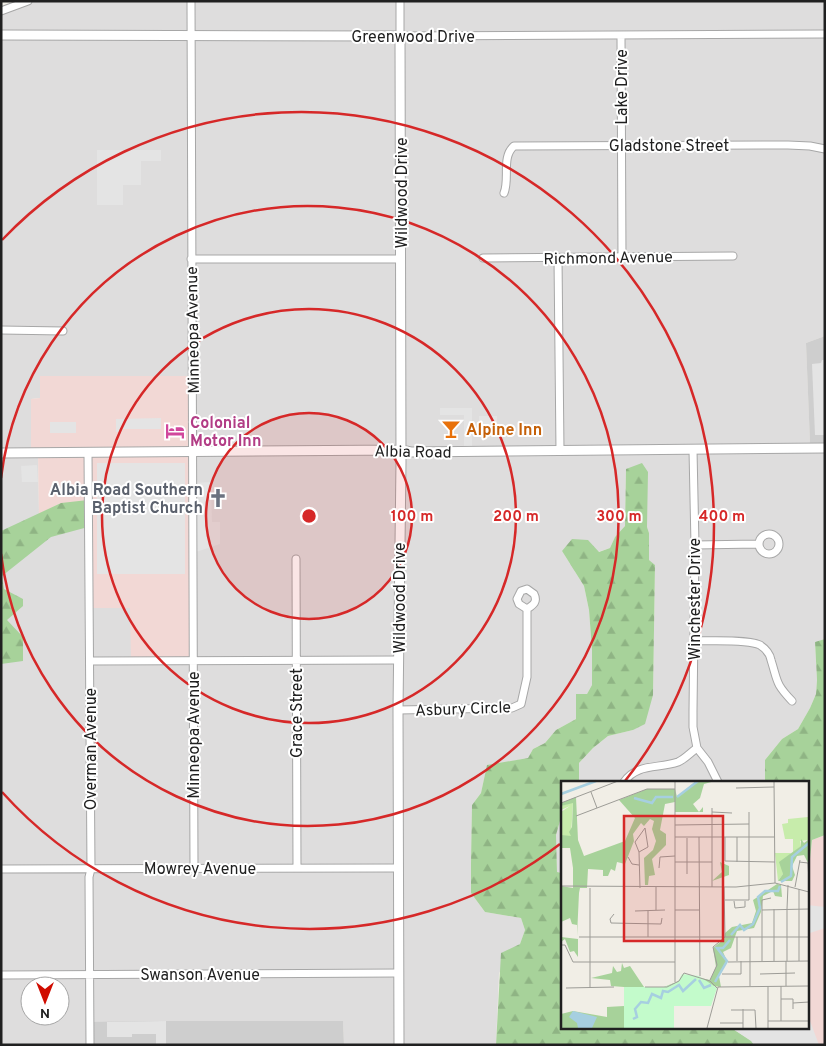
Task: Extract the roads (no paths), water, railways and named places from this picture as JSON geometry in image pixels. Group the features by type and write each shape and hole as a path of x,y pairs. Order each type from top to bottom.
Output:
{"street":[{"path":"1,11 28,1"},
{"name":"Minneopa Avenue","path":"191,1 194,868"},
{"name":"Wildwood Drive","path":"399,1045 400,1"},
{"name":"Greenwood Drive","path":"1,35 621,36 825,34"},
{"name":"Lake Drive","path":"621,36 622,258"},
{"name":"Gladstone Street","path":"504,194 508,185 508,153 514,146 810,146 825,149"},
{"name":"Richmond Avenue","path":"483,258 733,256"},
{"path":"558,258 560,451"},
{"path":"192,259 401,259"},
{"path":"1,330 63,331"},
{"name":"Albia Road","path":"1,453 825,448"},
{"name":"Winchester Drive","path":"693,450 695,545 693,727 697,748"},
{"name":"Overman Avenue","path":"88,452 91,869 89,877 90,1045"},
{"path":"695,545 758,544"},
{"name":"Grace Street","path":"296,559 297,868"},
{"name":"Asbury Circle","path":"398,710 512,708 522,704 527,677 527,610"},
{"path":"694,641 747,642 759,645 768,652 774,676 780,688 792,701"},
{"path":"90,661 193,659 399,660"},
{"path":"625,781 628,776 639,769 680,761 697,748 708,762 718,781"},
{"name":"Mowrey Avenue","path":"1,869 399,868"},
{"name":"Swanson Avenue","path":"1,976 400,973"}],"place":[{"name":"Alpine Inn","path":"451,429"},
{"name":"Colonial Motor Inn","path":"175,431"},
{"name":"Albia Road Southern Baptist Church","path":"218,498"}]}
